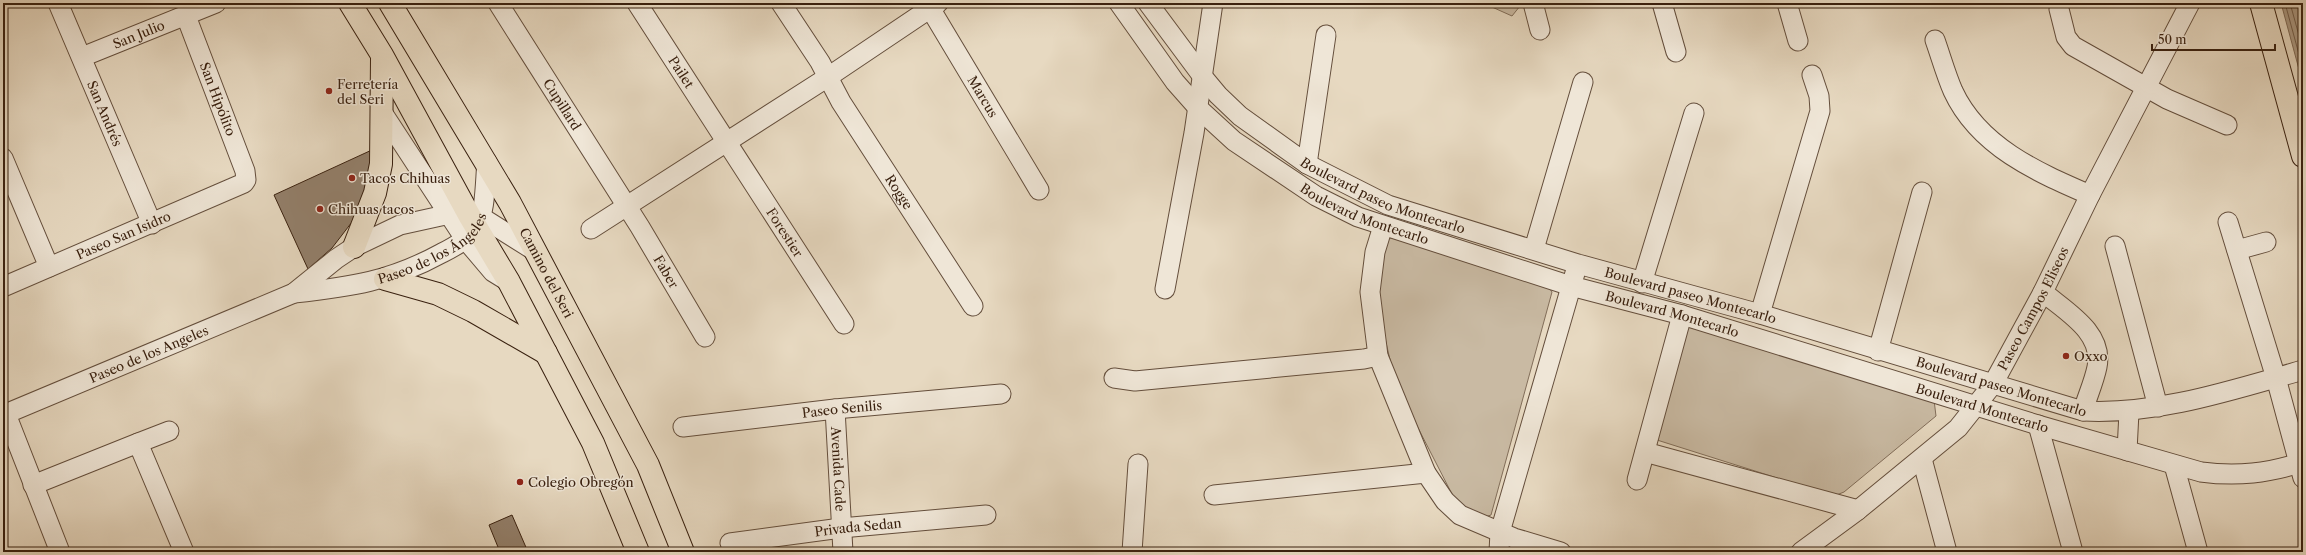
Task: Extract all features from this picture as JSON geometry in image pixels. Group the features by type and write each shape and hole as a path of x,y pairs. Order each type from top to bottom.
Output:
{"main road":[{"path":"350,3 382,55 468,222 509,282 593,443 638,552"},
{"name":"Camino del Seri","path":"390,3 487,162 535,251 648,465 683,552"},
{"path":"2261,3 2303,156"},
{"path":"354,247 376,194 381,164 382,55"},
{"path":"385,279 445,298 472,311 546,353"}],"street":[{"name":"San Andrés","path":"58,3 152,224"},
{"name":"San Julio","path":"82,57 216,3"},
{"name":"Cupillard","path":"498,3 627,205"},
{"name":"Pailet","path":"637,3 726,141"},
{"name":"Rogge","path":"781,3 828,77 841,102 973,306"},
{"name":"Boulevard Montecarlo","path":"1119,3 1175,82 1198,108 1234,141 1316,196 1358,218 1572,286 1682,315 2038,425 2174,465 2201,472 2229,476 2302,468"},
{"name":"Boulevard paseo Montecarlo","path":"1148,3 1203,77 1218,95 1240,116 1307,164 1388,204 1578,264 1642,283 1760,314 1878,351 2083,411 2129,412 2158,408 2303,370"},
{"path":"1165,289 1198,108 1213,3"},
{"path":"1533,3 1540,30"},
{"path":"1662,3 1676,52"},
{"path":"1787,3 1798,41"},
{"name":"Paseo Campos Eliseos","path":"1801,552 1822,545 1858,510 1922,460 1958,428 1993,384 2043,292 2082,191 2137,82 2190,3"},
{"path":"591,229 828,77 932,5"},
{"name":"Marcus","path":"932,5 1039,190"},
{"path":"2059,9 2066,36 2073,46 2167,99 2227,125"},
{"name":"San Hipólito","path":"186,16 247,176 244,183"},
{"path":"1307,164 1326,35"},
{"path":"1935,40 1953,91 1964,110 1982,134 2002,150 2082,191"},
{"path":"1760,314 1820,110 1819,96 1812,75"},
{"path":"1534,249 1583,82"},
{"path":"382,112 468,222 535,251"},
{"path":"1642,283 1694,112"},
{"name":"Forestier","path":"726,141 844,324"},
{"path":"3,158 48,267"},
{"path":"468,222 487,162"},
{"name":"Paseo San Isidro","path":"3,287 244,183"},
{"path":"1878,351 1922,192"},
{"name":"Faber","path":"627,205 706,337"},
{"name":"Paseo de los Ángeles","path":"294,293 336,259 354,247 400,225 468,222"},
{"name":"Paseo de los Ángeles","path":"294,293 347,288 385,279 432,259 468,222"},
{"path":"2228,222 2302,468"},
{"path":"1383,226 1375,252 1370,292 1378,356 1426,473 1445,501 1460,515 1500,532 1561,552"},
{"path":"2237,250 2266,242"},
{"path":"2115,246 2158,408"},
{"path":"336,259 347,288"},
{"path":"1498,552 1500,532 1578,264"},
{"path":"2043,292 2087,329 2097,349 2097,367 2083,411"},
{"name":"Paseo de los Angeles","path":"4,414 294,293"},
{"path":"1637,480 1682,315"},
{"path":"1114,378 1135,381 1364,360 1378,356"},
{"name":"Paseo Senilis","path":"683,427 835,409 1001,394"},
{"name":"Avenida Cade","path":"835,409 843,552"},
{"path":"2127,451 2129,412"},
{"path":"4,414 60,552"},
{"path":"2038,425 2073,552"},
{"path":"33,485 169,431"},
{"path":"138,443 184,552"},
{"path":"1645,452 1858,510"},
{"path":"1922,460 1947,552"},
{"path":"1132,552 1138,464"},
{"path":"2174,465 2198,552"},
{"path":"1214,495 1426,473"},
{"name":"Privada Sedan","path":"730,543 841,528 986,515"}],"shaded area":[{"path":"1483,3 1520,3 1520,6 1512,16"},
{"path":"1395,235 1545,282 1552,292 1491,515 1479,519 1453,496 1396,385 1375,296 1381,244"},
{"path":"1692,323 1934,400 1936,416 1844,492 1834,496 1657,440 1681,326"}],"water":[{"path":"2281,3 2303,3 2303,84"}],"building":[{"name":"Chihuas tacos","path":"374,149 372,189 352,222 332,248 308,269 274,195"},
{"path":"512,515 528,552 500,552 489,525"}],"place":[{"name":"Ferretería del Seri","path":"329,91"},
{"name":"Tacos Chihuas","path":"352,178"},
{"name":"Chihuas tacos","path":"320,209"},
{"name":"Oxxo","path":"2066,356"},
{"name":"Colegio Obregón","path":"520,482"}]}
